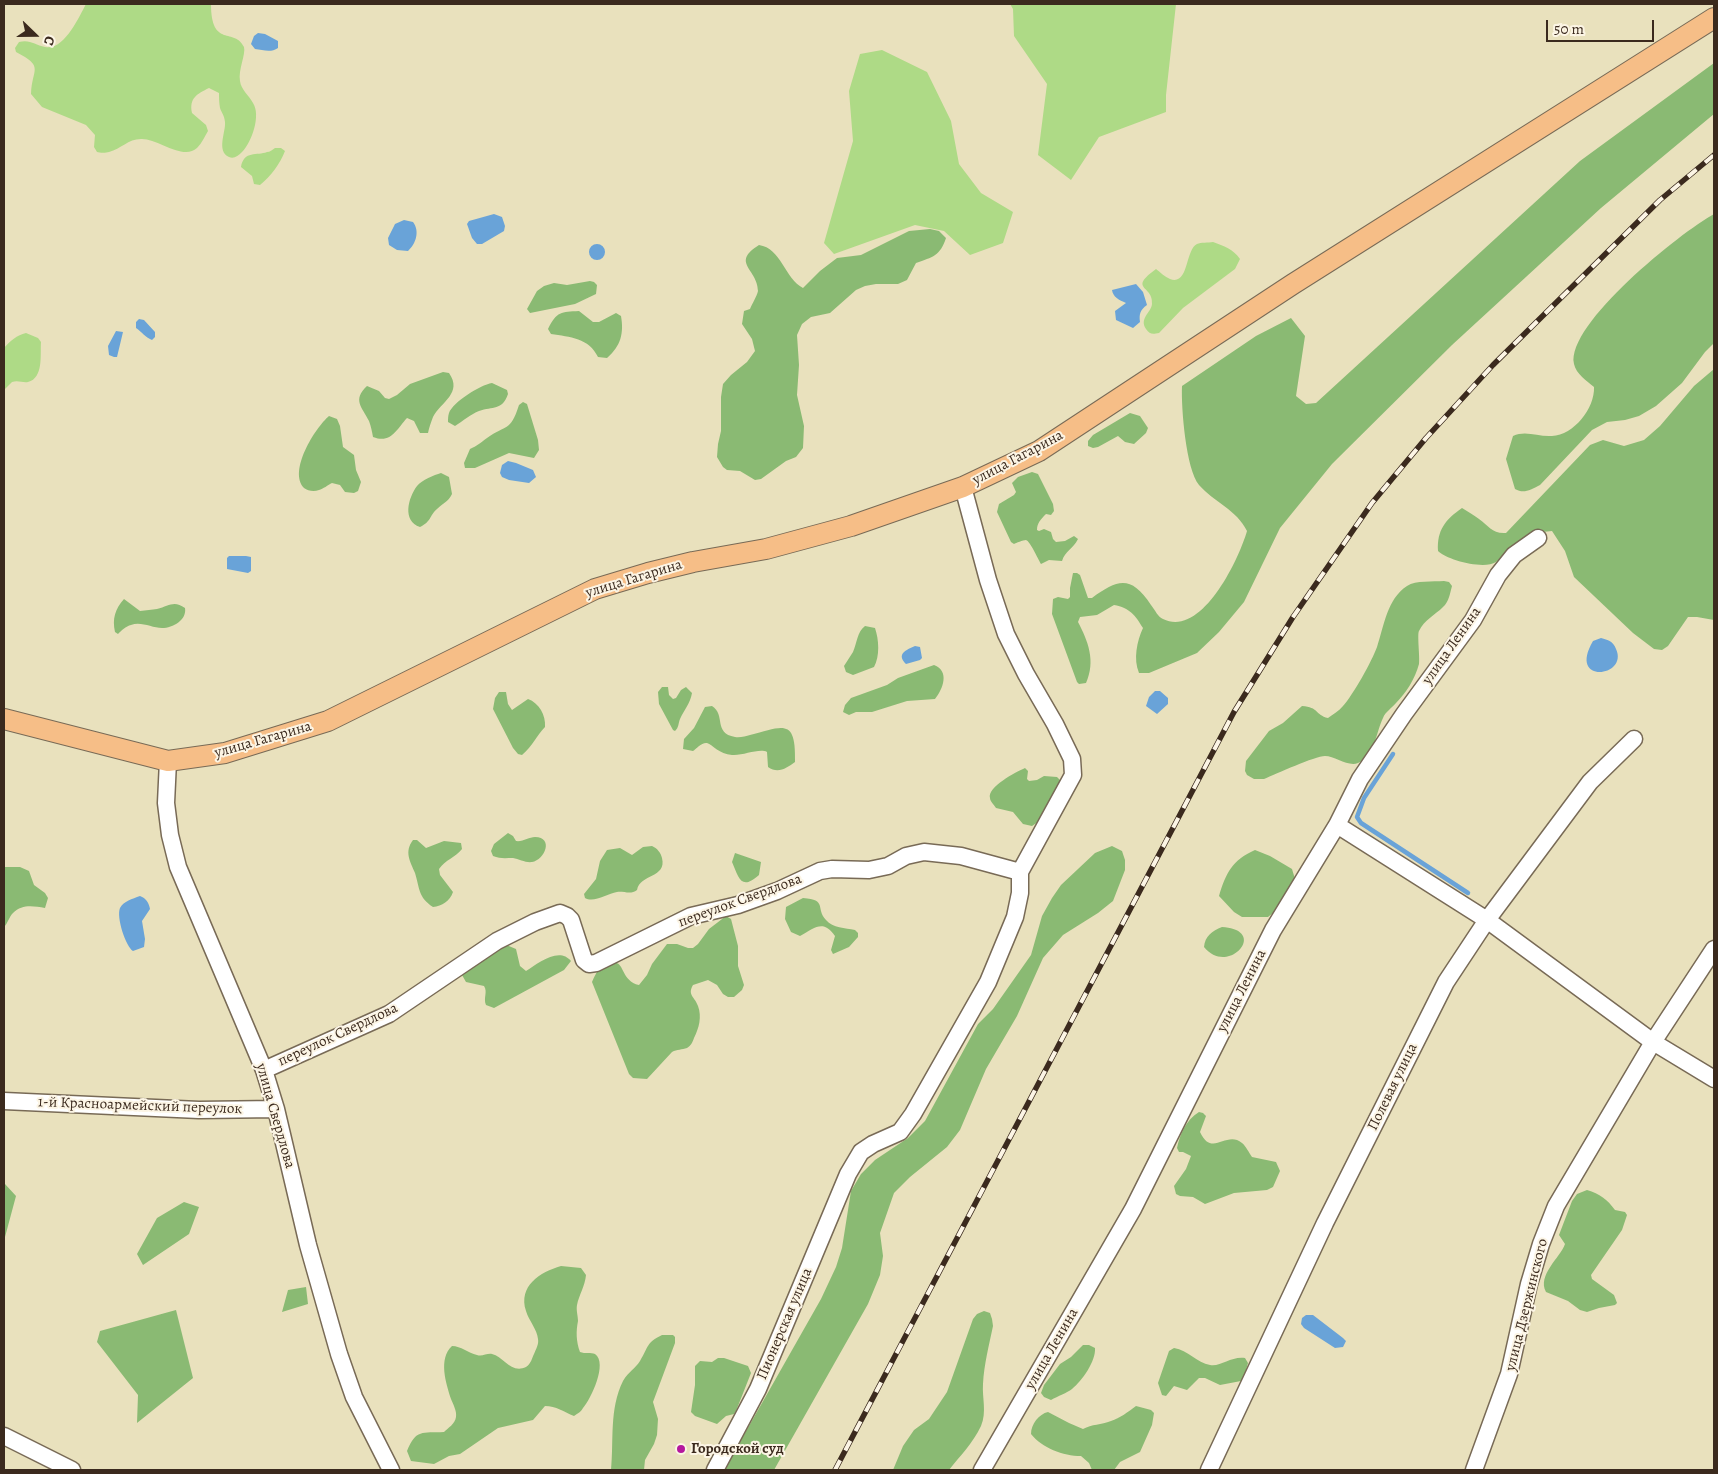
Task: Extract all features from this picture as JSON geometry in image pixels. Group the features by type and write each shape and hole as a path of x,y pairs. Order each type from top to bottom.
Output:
{"main road":[{"name":"улица Гагарина","path":"4,719 168,761 225,753 328,721 595,589 675,566 766,549 851,526 963,487 1039,451 1293,284 1714,18"}],"street":[{"path":"963,487 988,580 1006,634 1072,758 1073,775 1069,784 1020,872"},
{"name":"улица Ленина","path":"982,1470 1132,1209 1272,930 1337,826 1360,779 1380,748 1473,620 1498,576 1514,555 1538,538"},
{"name":"Полевая улица","path":"1209,1470 1325,1222 1446,982 1488,920 1590,782 1634,739"},
{"name":"улица Свердлова","path":"168,761 166,803 170,835 178,867 264,1070 276,1109 308,1245 339,1354 354,1397 391,1470"},
{"path":"1337,826 1488,920 1653,1042 1714,1079"},
{"name":"переулок Свердлова","path":"264,1070 389,1014 497,941 535,922 560,913 571,920 584,960 589,964 596,963 691,916 738,906 777,891 820,871 832,869 869,870 888,866 906,856 924,852 961,856 1020,872"},
{"name":"Пионерская улица","path":"715,1470 758,1389 848,1174 861,1152 873,1144 900,1132 913,1114 988,982 1015,917 1020,893 1020,872"},
{"name":"улица Дзержинского","path":"1474,1470 1509,1374 1529,1284 1541,1244 1556,1206 1653,1042 1714,949"},
{"name":"1-й Красноармейский переулок","path":"4,1101 199,1110 276,1109"},
{"path":"4,1436 72,1470"}],"green space":[{"path":"86,4 211,4 215,27 224,35 240,41 244,47 240,81 253,103 256,114 252,135 246,148 236,157 231,158 225,154 222,146 225,122 220,108 219,93 209,88 195,97 191,108 192,113 206,125 208,131 197,148 185,152 177,151 155,142 136,139 109,152 97,152 94,147 95,135 86,125 42,107 31,94 34,65 16,52 15,48 19,42 23,41 45,47 52,47 58,44 70,32"},
{"path":"1010,4 1176,4 1166,95 1166,112 1099,137 1071,180 1038,155 1047,84 1014,36 1013,9"},
{"path":"882,50 927,72 951,121 959,164 981,193 1013,212 1003,243 970,255 944,231 915,225 834,254 824,243 853,141 849,91 860,54"},
{"path":"1714,63 1714,114 1601,208 1452,345 1332,464 1280,528 1244,602 1219,632 1197,653 1149,673 1139,673 1136,662 1136,650 1143,628 1132,613 1114,605 1097,615 1080,617 1078,622 1090,651 1090,667 1086,683 1079,684 1077,682 1052,614 1053,599 1058,597 1068,599 1070,597 1073,573 1080,575 1088,598 1092,598 1109,587 1124,583 1137,589 1144,595 1161,618 1177,622 1191,617 1205,607 1217,593 1243,544 1247,531 1243,524 1205,491 1194,477 1185,438 1182,386 1256,336 1291,318 1305,336 1296,396 1306,404 1316,403 1580,161"},
{"path":"275,148 281,148 285,151 281,161 260,185 254,184 252,176 241,167 245,158 269,152"},
{"path":"1714,214 1714,343 1682,383 1656,406 1639,416 1607,422 1592,430 1540,485 1524,491 1515,489 1506,459 1513,436 1527,434 1552,436 1568,431 1582,419 1591,403 1594,387 1579,374 1574,364 1576,347 1588,326 1606,304 1653,259 1677,239"},
{"path":"930,229 939,231 946,238 944,244 935,255 916,263 907,280 898,284 865,286 856,290 830,313 811,317 802,324 797,335 799,365 797,395 804,426 803,448 796,457 786,461 761,479 755,480 740,471 727,470 723,467 717,457 721,431 723,384 747,362 755,351 752,339 742,324 744,311 750,309 758,291 757,283 746,262 751,251 759,245 766,247 773,252 797,284 803,288 837,258 861,255 909,231"},
{"path":"1213,242 1228,248 1240,259 1235,269 1183,308 1159,333 1150,333 1146,329 1144,322 1152,304 1152,298 1144,287 1143,281 1156,269 1164,276 1176,280 1184,273 1193,248 1199,243"},
{"path":"590,281 597,285 596,294 575,304 530,313 527,309 537,291 544,286 554,283 567,285"},
{"path":"579,311 593,322 599,322 616,313 621,316 622,334 616,349 607,358 598,357 590,346 578,339 551,334 548,329 554,319 560,314"},
{"path":"26,333 38,338 41,342 39,371 33,380 28,382 12,382 4,390 4,348 14,339"},
{"path":"1714,369 1714,620 1688,617 1668,646 1662,650 1654,649 1633,633 1574,577 1565,551 1552,531 1529,534 1496,562 1490,564 1483,565 1457,561 1438,551 1439,537 1443,526 1462,508 1494,531 1506,533 1590,445 1603,440 1624,446 1644,440 1660,426 1694,386"},
{"path":"443,372 449,373 454,386 449,397 433,417 428,433 420,433 414,421 407,418 393,435 384,439 373,437 369,421 359,400 362,391 367,386 379,391 385,398 389,399 410,384"},
{"path":"492,383 507,390 506,399 500,406 476,412 455,426 448,422 449,413 461,399 474,390"},
{"path":"523,402 527,404 538,440 539,450 534,458 509,453 475,468 465,468 464,463 470,449 507,427 513,420 519,405"},
{"path":"1130,413 1140,416 1148,428 1146,433 1134,444 1125,442 1118,436 1098,447 1088,446 1088,441 1093,435"},
{"path":"329,416 337,419 343,447 354,455 356,470 361,482 358,491 354,493 345,492 340,485 332,483 319,490 309,490 304,488 300,481 299,471 305,450 317,430"},
{"path":"1032,472 1038,474 1053,504 1054,511 1051,515 1046,514 1042,518 1037,530 1044,529 1051,532 1056,542 1065,541 1074,536 1078,539 1062,561 1049,560 1041,564 1028,541 1025,540 1014,544 1011,542 997,512 999,504 1016,492 1012,483 1018,477"},
{"path":"441,473 449,477 452,494 434,512 427,523 420,527 414,524 409,515 408,509 411,497 419,484"},
{"path":"1449,582 1452,586 1449,597 1445,605 1419,631 1419,664 1415,675 1403,695 1384,716 1372,749 1364,760 1350,764 1325,756 1304,762 1264,779 1254,779 1247,775 1245,771 1246,761 1269,731 1283,723 1302,706 1314,709 1328,718 1343,706 1371,661 1387,614 1400,591 1415,583"},
{"path":"124,599 140,611 178,604 185,608 185,612 182,620 171,627 162,628 135,624 127,626 118,634 115,632 114,618 116,610"},
{"path":"865,626 875,628 878,643 877,658 874,667 853,675 846,672 844,666 853,652 860,631"},
{"path":"934,665 942,671 944,680 935,699 907,701 872,712 856,712 849,715 843,712 845,705 851,698"},
{"path":"662,687 668,687 669,695 673,699 686,687 692,693 675,731 659,704 658,692"},
{"path":"499,692 506,692 508,704 512,710 528,699 538,706 543,714 545,727 522,755 518,754 513,748 493,709 495,698"},
{"path":"712,706 718,714 724,732 728,735 743,737 772,729 786,729 793,738 795,762 786,768 775,770 768,767 767,752 764,751 732,755 723,753 707,743 693,751 683,749 684,739 694,728 705,707"},
{"path":"1025,768 1028,771 1027,779 1029,781 1037,780 1044,776 1057,777 1060,780 1060,784 1038,822 1032,826 1023,824 1013,812 996,808 990,798 990,794 997,785"},
{"path":"508,833 516,841 533,837 541,838 546,844 546,849 541,857 532,862 493,856 491,851 494,844"},
{"path":"413,840 417,840 426,848 444,841 461,843 462,849 439,869 440,875 453,892 448,900 440,906 433,907 420,892 408,853"},
{"path":"652,846 661,854 661,869 643,881 637,890 630,893 617,892 601,898 585,898 584,894 596,879 600,861 607,850 620,848 632,855 643,847"},
{"path":"1112,846 1122,851 1125,860 1125,870 1113,901 1063,935 1043,958 1017,1016 986,1069 960,1130 947,1147 910,1177 894,1193 880,1233 883,1256 880,1275 868,1304 774,1470 724,1470 821,1299 836,1267 842,1248 851,1191 861,1174 875,1160 908,1138 925,1121 978,1024 993,1009 1031,955 1042,916 1052,898 1061,885 1095,853"},
{"path":"1255,850 1270,856 1292,869 1295,879 1279,908 1268,917 1242,917 1234,912 1219,896 1231,868 1241,858"},
{"path":"735,853 761,862 759,875 748,882 741,880 732,862"},
{"path":"4,867 20,867 29,871 34,885 45,893 48,898 45,908 28,906 16,910 4,927"},
{"path":"803,898 816,901 820,905 823,916 829,923 855,930 858,933 858,937 849,947 833,954 831,950 835,936 827,928 823,926 815,928 800,936 791,932 785,919 786,907"},
{"path":"726,916 731,919 738,946 738,966 744,985 742,990 734,997 728,997 723,994 717,985 708,980 693,985 691,994 698,1006 700,1018 692,1043 687,1048 672,1052 647,1079 633,1078 629,1074 592,982 596,973 608,965 617,963 632,982 639,985 667,944 677,944 693,948 709,929"},
{"path":"1222,927 1236,930 1243,936 1244,943 1233,955 1224,957 1214,955 1204,947 1210,934"},
{"path":"504,944 516,949 520,966 526,971 554,956 560,955 571,961 564,970 494,1008 486,1005 484,986 466,982 462,975 467,965"},
{"path":"1199,1112 1206,1116 1200,1132 1209,1143 1230,1139 1236,1140 1243,1144 1252,1157 1276,1162 1280,1171 1273,1187 1267,1190 1234,1193 1205,1204 1193,1197 1176,1194 1174,1186 1186,1169 1191,1156 1179,1152 1177,1148 1178,1143 1187,1123"},
{"path":"4,1147 5,1184 16,1196 5,1237"},
{"path":"1587,1190 1606,1200 1615,1210 1625,1212 1627,1215 1622,1230 1591,1275 1592,1279 1614,1295 1617,1303 1587,1312 1580,1310 1568,1301 1546,1292 1544,1279 1565,1244 1559,1235 1572,1201 1577,1194"},
{"path":"184,1202 199,1207 189,1234 143,1265 137,1254 157,1218"},
{"path":"561,1266 581,1268 586,1275 577,1305 577,1340 580,1352 595,1354 599,1359 600,1365 594,1389 582,1409 574,1416 556,1408 545,1406 533,1420 498,1428 460,1454 449,1456 434,1464 411,1461 407,1451 413,1439 425,1433 444,1432 453,1424 455,1419 455,1410 444,1371 445,1358 448,1351 452,1346 455,1346 474,1354 492,1354 512,1367 521,1369 528,1366 538,1341 526,1311 525,1294 528,1287 539,1276"},
{"path":"306,1287 308,1304 282,1312 288,1290"},
{"path":"176,1310 193,1378 137,1423 138,1395 97,1342 100,1331"},
{"path":"984,1311 990,1313 993,1326 984,1377 984,1416 978,1432 949,1470 893,1470 903,1446 914,1430 929,1419 947,1392 973,1319 977,1314"},
{"path":"662,1335 673,1335 675,1343 653,1402 658,1419 657,1435 654,1444 645,1460 644,1470 611,1470 614,1414 623,1381 638,1364 648,1345"},
{"path":"1083,1345 1095,1348 1091,1365 1084,1376 1068,1392 1051,1400 1044,1397 1041,1393 1044,1385 1060,1364 1071,1357"},
{"path":"1174,1348 1184,1351 1201,1362 1210,1365 1245,1358 1248,1363 1244,1377 1241,1381 1220,1385 1205,1378 1199,1378 1187,1390 1174,1386 1166,1396 1162,1395 1158,1383 1169,1351"},
{"path":"718,1358 724,1358 748,1366 751,1373 734,1414 726,1416 717,1424 695,1416 691,1412 695,1385 695,1366 700,1361 712,1362"},
{"path":"1136,1406 1151,1410 1154,1413 1152,1425 1140,1452 1120,1462 1114,1470 1092,1470 1089,1463 1081,1456 1067,1455 1053,1450 1031,1434 1036,1420 1048,1412 1083,1429 1114,1420"}],"water":[{"path":"258,33 265,34 278,41 278,48 270,51 255,49 251,44 254,36"},
{"path":"494,214 502,217 505,226 504,231 482,244 477,244 472,238 467,224 469,221"},
{"path":"404,220 413,222 417,233 415,241 408,251 397,250 389,245 388,238 395,224"},
{"path":"597,244 605,252 597,260 589,252"},
{"path":"1136,284 1143,292 1147,305 1140,312 1140,322 1133,328 1116,320 1115,311 1126,303 1115,296 1112,290"},
{"path":"139,319 144,320 155,332 155,337 152,340 136,328 136,322"},
{"path":"116,331 123,332 117,357 114,357 109,355 108,346"},
{"path":"508,461 533,470 536,477 529,483 502,477 500,473 502,465"},
{"path":"229,556 251,557 251,571 248,573 227,569 227,558"},
{"path":"1601,638 1613,644 1618,658 1614,666 1600,672 1592,670 1587,665 1587,655 1593,641"},
{"path":"915,646 920,647 922,658 906,664 902,658 903,653"},
{"path":"1155,691 1160,691 1168,698 1168,704 1157,714 1146,706 1149,697"},
{"path":"140,896 147,901 150,909 142,921 145,939 144,947 133,951 127,944 122,931 119,912 120,908 128,900"},
{"path":"1306,1315 1313,1315 1343,1338 1346,1341 1343,1347 1335,1348 1304,1328 1301,1324 1302,1318"}],"waterway":[{"path":"1393,754 1364,798 1357,817 1361,823 1468,893"}],"railway":[{"path":"835,1470 1234,712 1293,617 1372,503 1426,438 1493,365 1660,200 1714,155"}],"place":[{"name":"Городской суд","path":"681,1449"}]}
